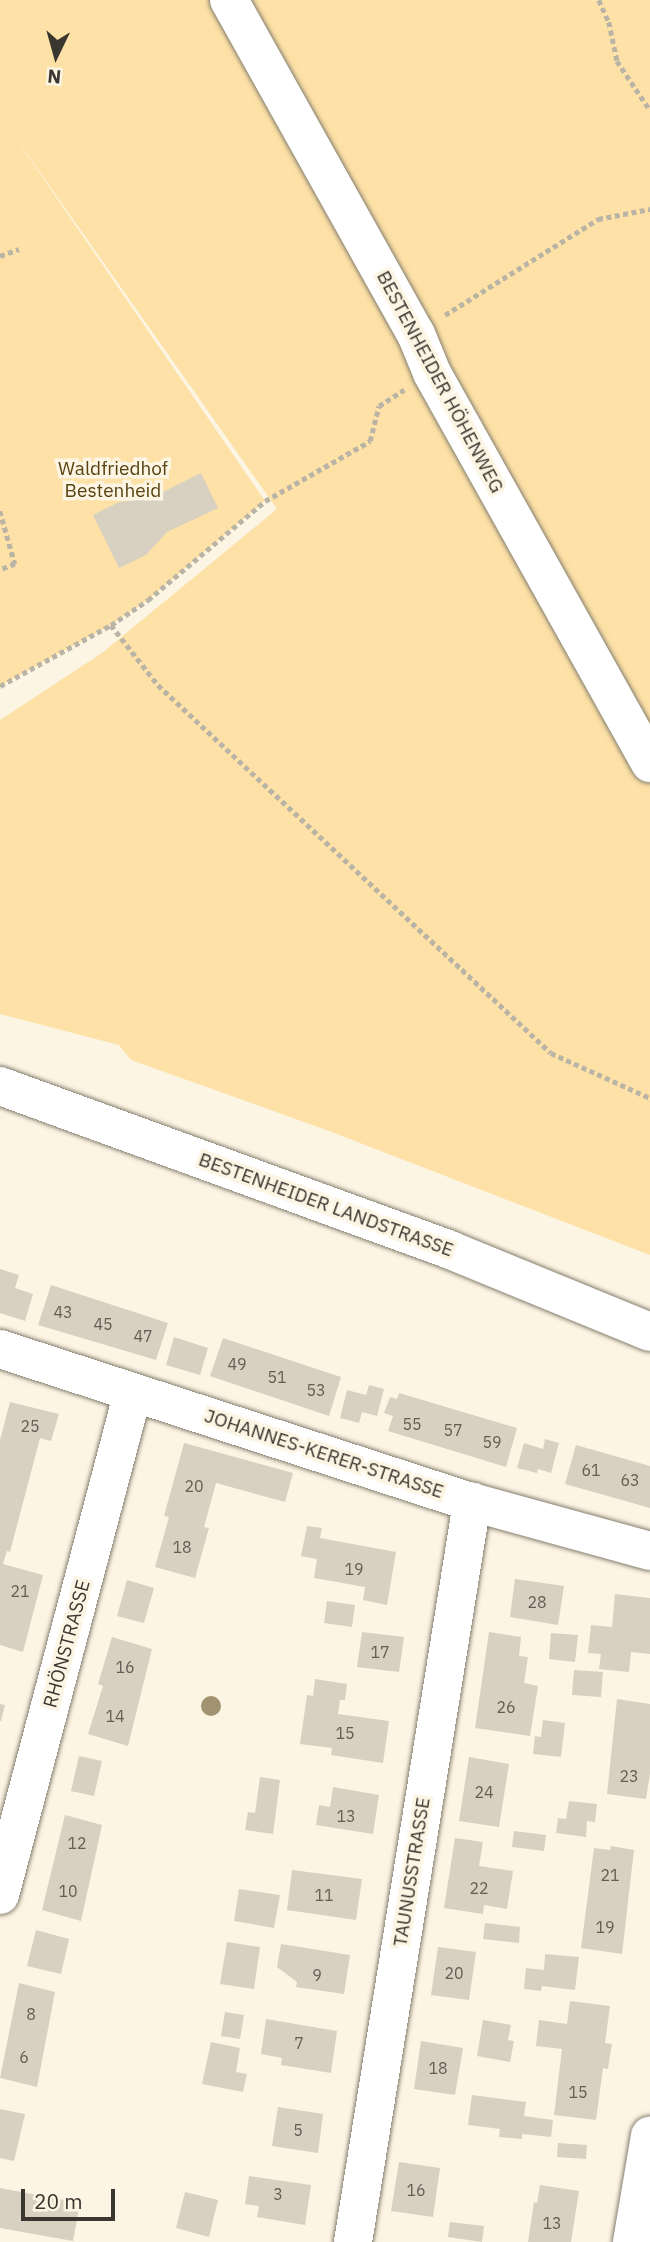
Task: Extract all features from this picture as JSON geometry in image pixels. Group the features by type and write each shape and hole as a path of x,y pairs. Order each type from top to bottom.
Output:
{"street":[{"name":"BESTENHEIDER HÖHENWEG","path":"229,0 416,334 432,373 650,763"},
{"name":"BESTENHEIDER LANDSTRASSE","path":"0,1086 450,1250 650,1332"},
{"name":"JOHANNES-KERER-STRASSE","path":"0,1349 472,1502 650,1551"},
{"name":"RHÖNSTRASSE","path":"0,1895 134,1392"},
{"name":"TAUNUSSTRASSE","path":"352,2242 472,1502"},
{"path":"632,2242 650,2136"}],"path":[{"path":"598,0 609,22 617,61 650,110"},
{"path":"416,334 598,219 650,209"},
{"path":"0,256 19,249"},
{"path":"0,686 111,625 148,600 265,500 370,441 379,406 432,373"},
{"path":"0,511 15,564 0,570"},
{"path":"111,625 158,685 551,1053 650,1098"}],"green space":[{"name":"Waldfriedhof Bestenheid","path":"0,0 650,0 650,1255 329,1131 131,1060 119,1045 0,1014 0,720 102,653 277,509 3,120 265,501 148,600 111,625 0,686"}],"building":[{"path":"201,473 218,508 167,532 146,555 119,568 93,515 119,502 151,498"},
{"path":"0,1269 19,1275 15,1288 33,1294 25,1321 0,1313"},
{"path":"51,1285 168,1323 156,1360 38,1325"},
{"path":"174,1337 208,1348 200,1375 166,1365"},
{"path":"223,1338 341,1377 329,1416 210,1376"},
{"path":"369,1385 384,1389 377,1416 362,1412 359,1423 340,1418 347,1390 366,1395"},
{"path":"399,1393 517,1428 506,1467 388,1431 393,1416 384,1413 390,1397 397,1399"},
{"path":"10,1402 59,1414 51,1441 40,1438 10,1552 7,1551 3,1564 43,1575 23,1652 0,1645 0,1440"},
{"path":"545,1439 559,1443 551,1473 517,1468 524,1443 543,1449"},
{"path":"184,1443 293,1473 285,1502 216,1483 204,1527 209,1528 195,1578 155,1567 169,1517 164,1516"},
{"path":"576,1445 650,1466 650,1508 565,1484"},
{"path":"307,1526 322,1528 320,1538 396,1552 387,1605 363,1600 365,1587 314,1578 317,1559 301,1556"},
{"path":"515,1579 564,1586 558,1625 510,1617"},
{"path":"127,1580 154,1588 144,1623 117,1616"},
{"path":"615,1594 650,1598 650,1654 631,1652 629,1672 599,1669 601,1654 588,1653 591,1625 612,1627"},
{"path":"327,1601 355,1605 352,1627 324,1623"},
{"path":"362,1632 404,1637 399,1672 357,1667"},
{"path":"489,1632 521,1637 519,1656 528,1657 524,1683 538,1686 530,1736 475,1728"},
{"path":"551,1633 578,1635 575,1662 549,1659"},
{"path":"112,1637 152,1649 128,1746 88,1734 103,1686 98,1684"},
{"path":"574,1670 603,1672 601,1697 572,1695"},
{"path":"315,1679 347,1684 345,1700 340,1700 338,1714 389,1721 383,1763 331,1755 332,1748 300,1744 307,1695 313,1696"},
{"path":"617,1699 650,1704 650,1774 646,1799 607,1794"},
{"path":"0,1704 5,1705 1,1721 0,1721"},
{"path":"543,1720 565,1723 561,1757 533,1754 535,1736 541,1737"},
{"path":"79,1756 102,1761 94,1796 71,1791"},
{"path":"469,1757 509,1764 499,1827 459,1821"},
{"path":"260,1777 280,1780 273,1834 245,1830 248,1812 255,1813"},
{"path":"333,1787 379,1795 373,1834 316,1825 319,1805 330,1807"},
{"path":"569,1801 597,1804 595,1822 587,1821 586,1837 556,1833 558,1818 566,1819"},
{"path":"65,1815 102,1825 81,1921 42,1910"},
{"path":"514,1831 546,1835 544,1851 512,1847"},
{"path":"455,1838 483,1842 479,1866 513,1871 507,1909 484,1905 483,1914 444,1908"},
{"path":"611,1846 634,1850 622,1954 581,1948 594,1848 610,1850"},
{"path":"292,1870 362,1879 356,1920 287,1910"},
{"path":"239,1889 280,1895 274,1928 234,1921"},
{"path":"485,1923 520,1927 519,1943 483,1939"},
{"path":"36,1930 69,1939 61,1974 27,1966"},
{"path":"227,1942 260,1947 254,1989 220,1984"},
{"path":"281,1944 350,1955 344,1994 296,1987 297,1982 277,1967"},
{"path":"438,1947 476,1952 469,2000 431,1995"},
{"path":"545,1954 579,1957 575,1990 542,1986 541,1991 524,1989 526,1968 544,1970"},
{"path":"19,1983 55,1992 37,2087 0,2078"},
{"path":"570,2001 610,2006 605,2043 612,2044 608,2069 603,2068 596,2120 554,2115 562,2049 536,2046 539,2020 567,2024"},
{"path":"225,2012 244,2015 240,2039 221,2036"},
{"path":"266,2019 337,2031 331,2073 281,2065 282,2058 261,2054"},
{"path":"483,2020 511,2025 508,2040 514,2041 510,2062 477,2056"},
{"path":"421,2041 463,2048 455,2095 414,2089"},
{"path":"211,2042 240,2048 236,2072 247,2074 243,2092 202,2084"},
{"path":"472,2095 526,2102 524,2116 553,2120 551,2137 522,2134 522,2139 499,2137 500,2129 468,2125"},
{"path":"278,2107 323,2114 318,2153 272,2146"},
{"path":"0,2109 25,2114 14,2161 0,2158"},
{"path":"558,2143 587,2145 586,2159 557,2157"},
{"path":"399,2162 440,2168 433,2217 391,2211"},
{"path":"249,2176 311,2185 305,2225 257,2217 259,2206 245,2204"},
{"path":"540,2185 579,2191 571,2242 528,2242 534,2202 537,2203"},
{"path":"0,2188 80,2203 73,2241 0,2228"},
{"path":"185,2192 218,2200 209,2237 176,2228"},
{"path":"450,2222 484,2226 482,2242 448,2237"}]}
